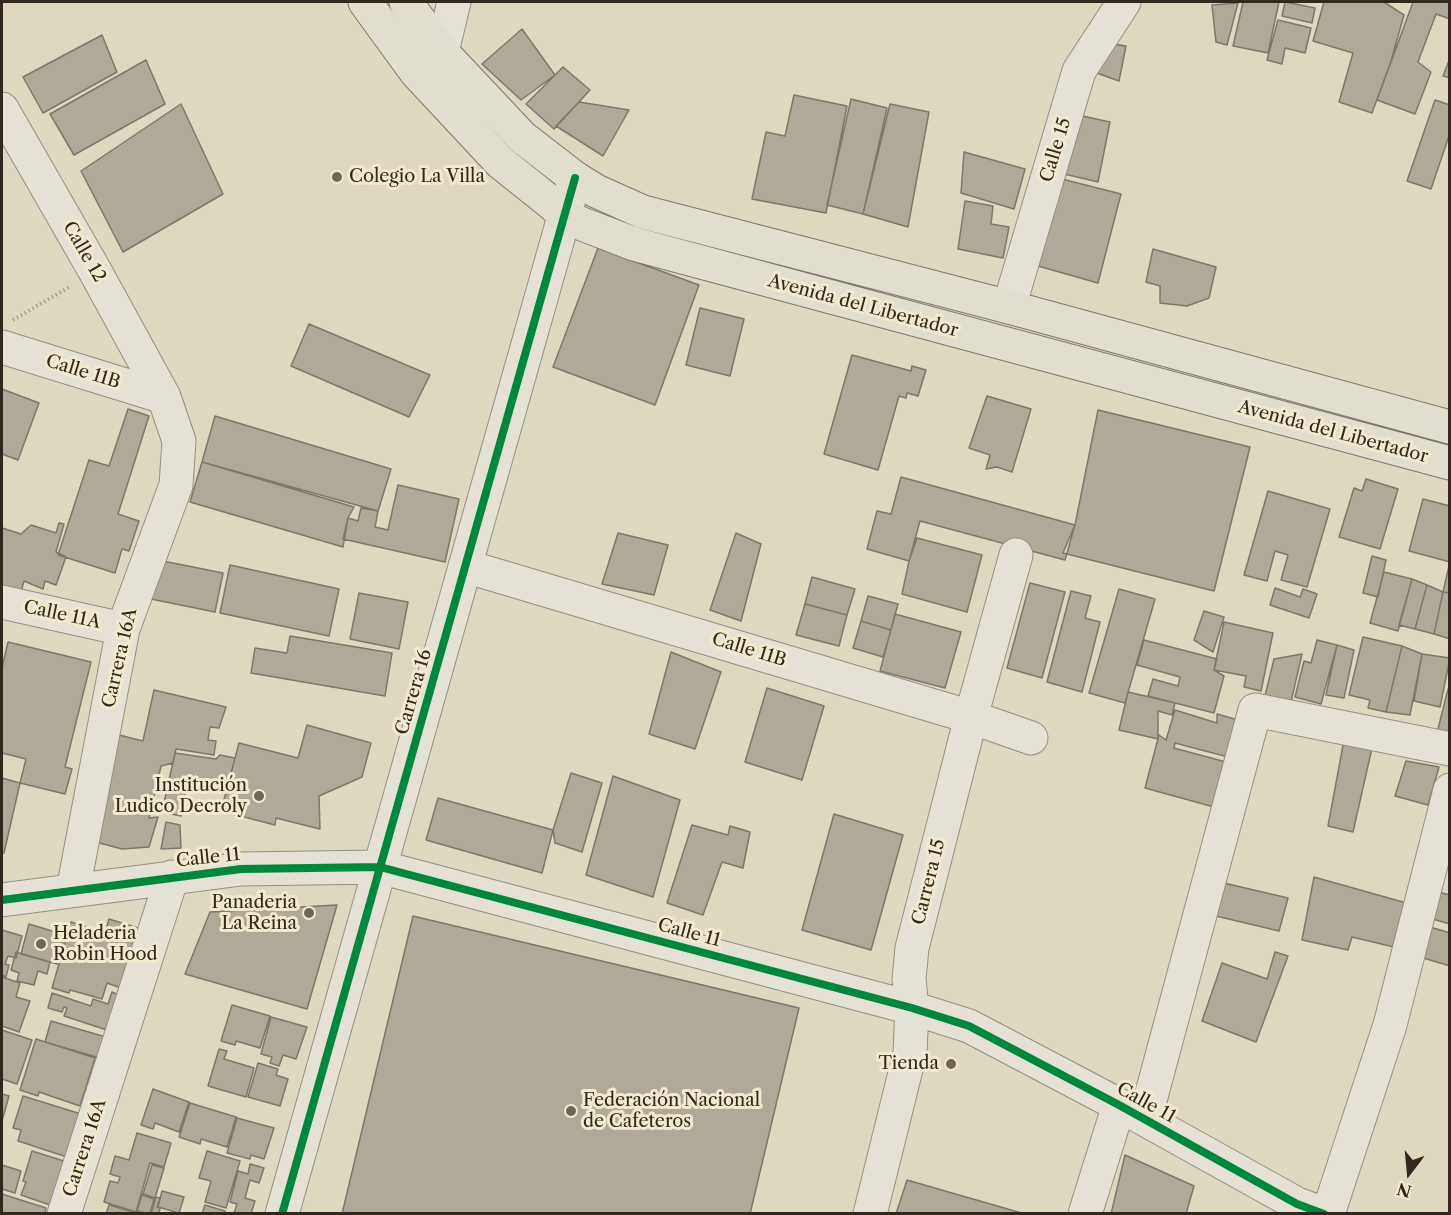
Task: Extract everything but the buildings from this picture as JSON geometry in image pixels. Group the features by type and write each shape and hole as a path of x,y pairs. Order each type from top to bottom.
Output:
{"main road":[{"name":"Avenida del Libertador","path":"365,2 416,72 500,162 555,206 564,217 634,244 1449,463"},
{"name":"Avenida del Libertador","path":"406,2 442,52 522,137 575,178 644,212 1009,307 1449,427"}],"street":[{"path":"442,52 454,2"},
{"name":"Calle 15","path":"1009,307 1079,71 1124,2"},
{"name":"Calle 12","path":"2,109 164,396"},
{"name":"Carrera 16","path":"282,1214 575,178"},
{"name":"Calle 11B","path":"6,334 164,396"},
{"name":"Carrera 16A","path":"73,890 123,629 176,485 179,441 164,396"},
{"name":"Carrera 15","path":"870,1214 910,1053 912,1008 909,979 912,948 971,717 1016,555"},
{"name":"Calle 11B","path":"465,566 971,717 1031,738"},
{"name":"Calle 11A","path":"2,602 123,629"},
{"path":"1085,1214 1132,1112 1255,710 1449,749"},
{"path":"1311,1211 1390,1025 1449,790"},
{"name":"Calle 11","path":"2,900 241,869 380,867 912,1008 969,1026 1132,1112 1311,1211"},
{"name":"Carrera 16A","path":"64,1214 172,877"}],"path":[{"path":"6,334 95,271"}],"cycle path":[{"path":"282,1214 575,178"},
{"path":"2,900 241,869 380,867 912,1008 969,1026 1119,1105 1297,1204 1324,1214"}],"place":[{"name":"Colegio La Villa","path":"337,177"},
{"name":"Institución Ludico Decroly","path":"259,796"},
{"name":"Panaderia La Reina","path":"309,913"},
{"name":"Heladeria Robin Hood","path":"41,944"},
{"name":"Tienda","path":"951,1064"},
{"name":"Federación Nacional de Cafeteros","path":"571,1111"}]}
